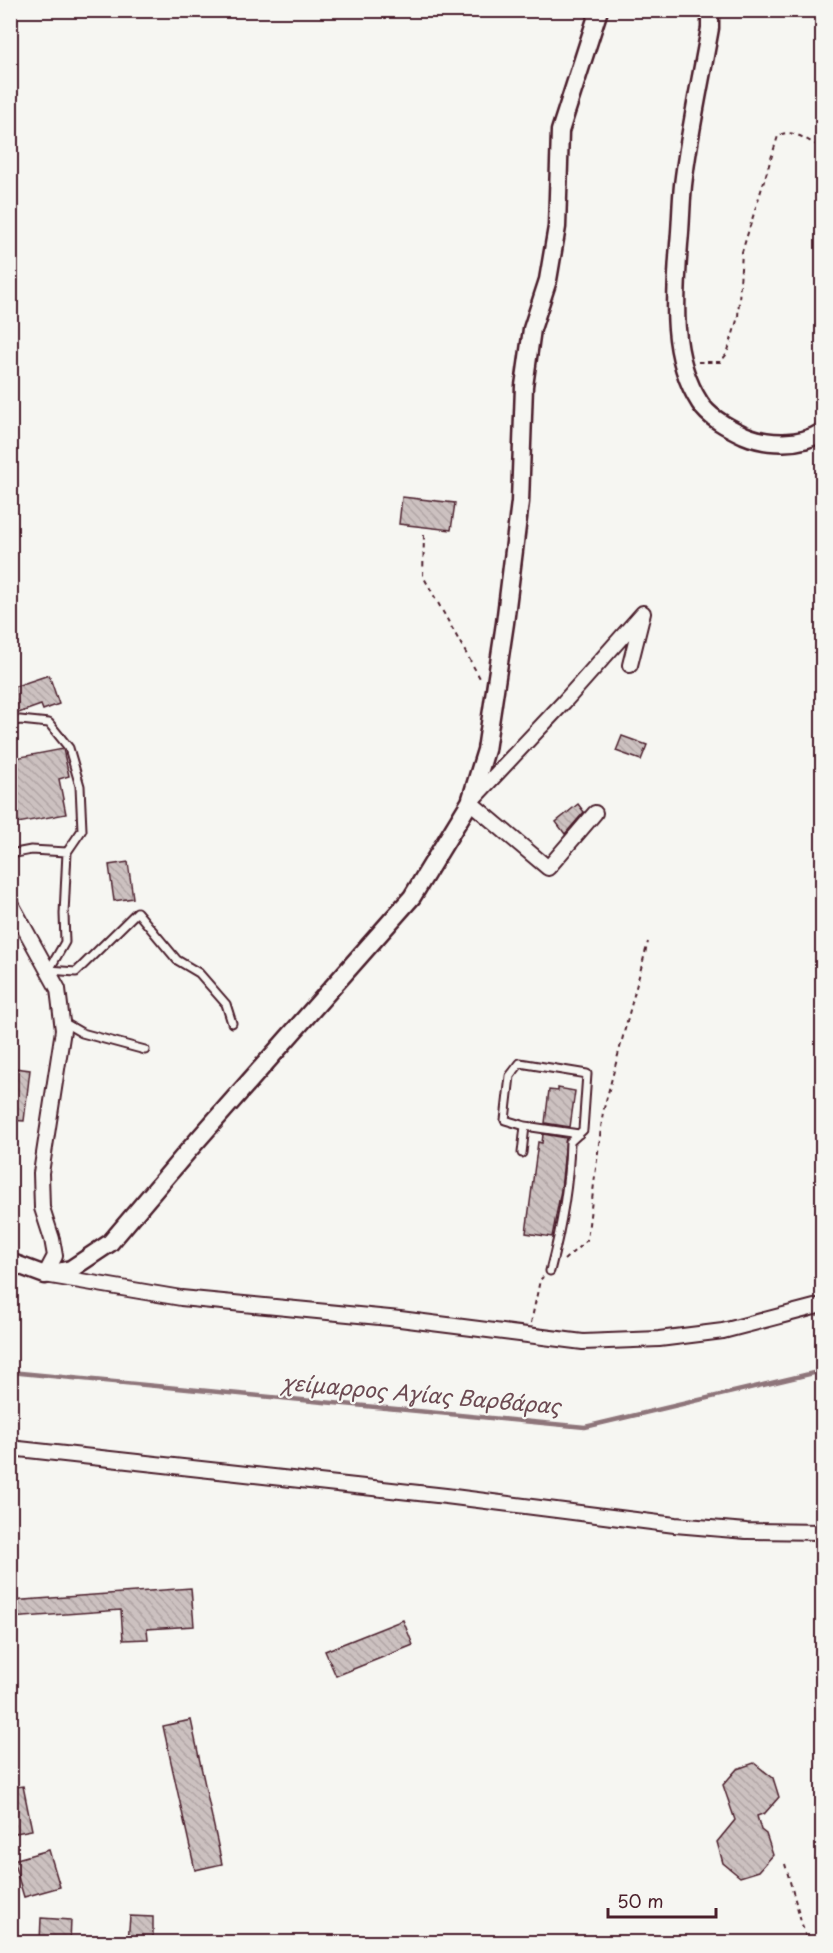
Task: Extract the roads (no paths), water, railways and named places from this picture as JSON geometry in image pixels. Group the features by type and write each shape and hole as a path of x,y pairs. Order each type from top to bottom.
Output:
{"street":[{"path":"470,802 486,750 493,702 520,502 524,386 532,329 548,280 557,227 561,131 599,10"},
{"path":"710,11 710,28 684,184 677,278 677,319 681,356 689,382 701,406 728,428 753,439 780,443 816,436 822,432"},
{"path":"45,1275 70,1269 110,1244 196,1142 412,897 470,802 564,702 643,613 630,665"},
{"path":"470,802 548,868 596,813"},
{"path":"10,902 17,928 49,970 58,989 63,1022 41,1173 42,1208 55,1256 45,1275"},
{"path":"10,1262 45,1275 181,1298 400,1319 583,1342 659,1339 723,1330 822,1305"},
{"path":"10,1448 458,1498 675,1525 746,1532 822,1532"}],"lane":[{"path":"10,722 20,720 49,723 69,748 80,786 82,830 67,852 65,942 49,970 76,972 137,912 177,960 199,973 226,1004 232,1023"},
{"path":"10,855 31,850 67,852"},
{"path":"63,1022 82,1033 145,1050"},
{"path":"550,1271 559,1239 570,1142 579,1134 583,1130 587,1074 520,1063 510,1076 505,1120 525,1126 579,1134"},
{"path":"522,1153 525,1126"}],"waterway":[{"name":"χείμαρρος Αγίας Βαρβάρας","path":"10,1372 585,1427 822,1371"}]}
